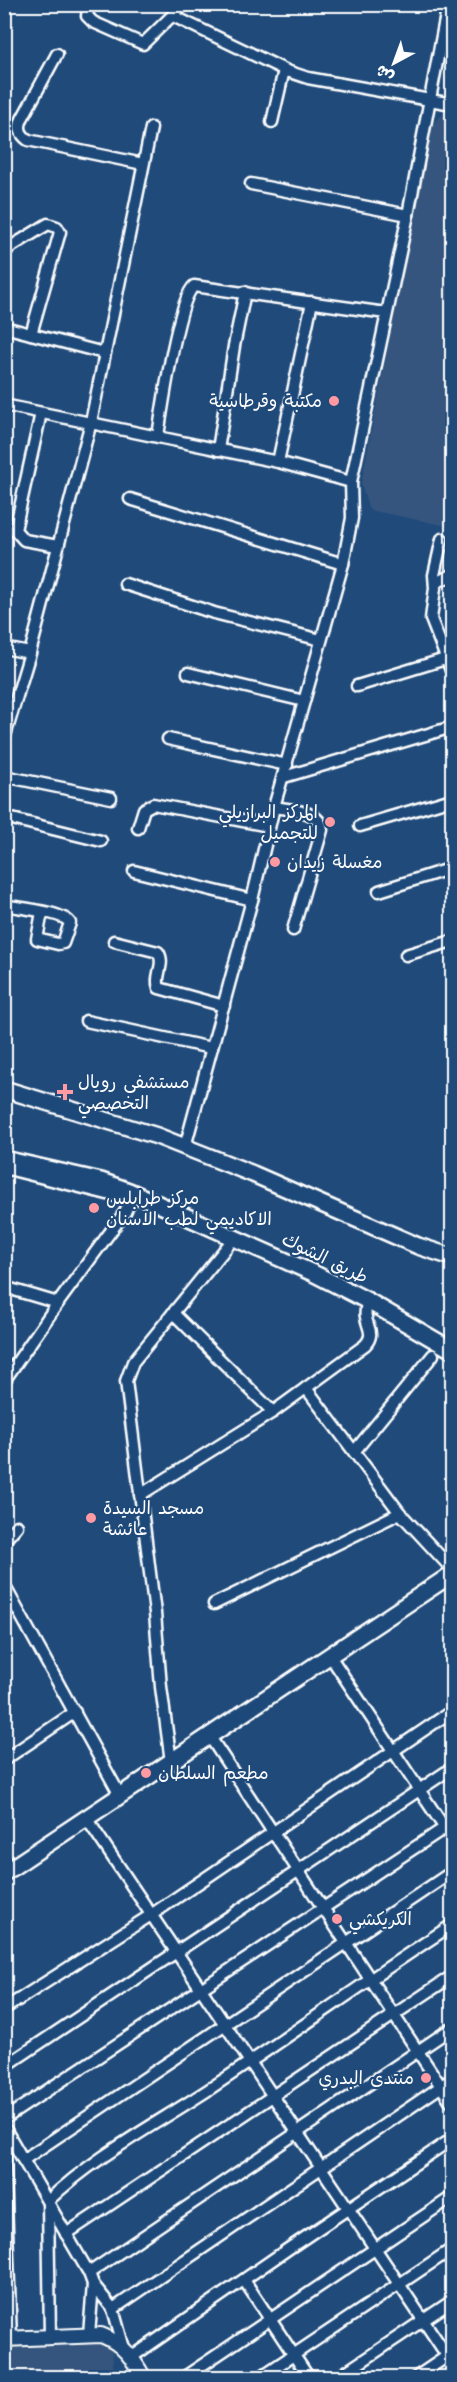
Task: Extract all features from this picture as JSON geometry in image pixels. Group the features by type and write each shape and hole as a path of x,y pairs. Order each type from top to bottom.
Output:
{"main road":[{"path":"4,1089 100,1117 185,1147 418,1246 453,1257"},
{"name":"طريق الشوك","path":"4,1159 102,1181 133,1197 235,1238 313,1273 368,1301 453,1350"},
{"path":"4,1873 453,1574"}],"street":[{"path":"89,4 87,16 93,22 140,44 146,43 184,4"},
{"path":"185,1147 252,900 274,807 343,564 352,518 351,482 408,215 448,4"},
{"path":"173,16 284,70 308,78 453,104"},
{"path":"57,54 20,124 24,137 28,140 143,164"},
{"path":"272,122 284,70"},
{"path":"4,739 30,653 91,422 151,128"},
{"path":"251,184 408,215"},
{"path":"4,251 48,224 57,227 60,232 31,334"},
{"path":"158,436 170,366 186,296 194,286 200,285 386,313"},
{"path":"218,450 245,292"},
{"path":"278,462 312,302"},
{"path":"4,327 104,353"},
{"path":"4,405 278,462 351,482"},
{"path":"40,412 15,530 24,540 58,546"},
{"path":"130,499 343,564"},
{"path":"442,538 434,572 431,624 450,658 453,673"},
{"path":"435,583 453,575"},
{"path":"125,584 214,613 321,640"},
{"path":"4,648 30,653"},
{"path":"357,686 450,658"},
{"path":"189,673 304,701"},
{"path":"284,777 453,727"},
{"path":"168,739 286,765"},
{"path":"4,776 111,798"},
{"path":"360,826 453,799"},
{"path":"138,828 144,809 153,804 269,826"},
{"path":"274,807 315,816 322,825 292,930"},
{"path":"4,817 101,841"},
{"path":"379,891 453,868"},
{"path":"134,871 252,900"},
{"path":"4,905 42,912"},
{"path":"114,941 158,952 162,960 157,982 159,988 224,1006"},
{"path":"406,955 453,941"},
{"path":"86,1021 211,1048"},
{"path":"4,1168 133,1197 4,1381"},
{"path":"171,1762 161,1687 155,1613 126,1386 127,1374 133,1362 235,1238"},
{"path":"4,1287 58,1303"},
{"path":"140,1494 273,1412 368,1343 371,1334 364,1315 368,1301"},
{"path":"173,1313 273,1412"},
{"path":"354,1452 433,1355"},
{"path":"306,1388 400,1513 453,1569"},
{"path":"214,1604 400,1513"},
{"path":"4,1540 17,1526"},
{"path":"4,1585 121,1797"},
{"path":"330,1656 420,1790 449,1825 453,1839"},
{"path":"4,2009 151,1915 453,1711"},
{"path":"4,1760 75,1712"},
{"path":"210,1737 453,2103"},
{"path":"4,2067 453,1768"},
{"path":"87,1819 349,2210 451,2357 415,2378"},
{"path":"4,2119 449,1825"},
{"path":"24,2160 453,1872"},
{"path":"48,2201 88,2168 250,2062 370,1978 453,1925"},
{"path":"66,2234 453,1976"},
{"path":"91,2278 297,2131 453,2028"},
{"path":"113,2309 453,2079"},
{"path":"4,2127 91,2278 113,2309 128,2353 144,2378"},
{"path":"128,2353 244,2280 453,2139"},
{"path":"4,2145 8,2339 89,2335 111,2338 128,2353"},
{"path":"183,2378 453,2197"},
{"path":"48,2201 50,2336"},
{"path":"259,2378 453,2249"},
{"path":"89,2335 91,2278"},
{"path":"244,2280 309,2378"},
{"path":"337,2378 453,2301"}],"shaded area":[{"path":"447,111 452,112 452,527 369,510 361,484 432,124"},
{"path":"87,2329 112,2348 114,2377 5,2378 5,2336"}],"place":[{"name":"مكتبة وقرطاسية","path":"334,401"},
{"name":"المركز البرازيلي للتجميل","path":"330,822"},
{"name":"مغسلة زيدان","path":"275,862"},
{"name":"مستشفى رويال التخصصي","path":"65,1092"},
{"name":"مركز طرابلس الاكاديمي لطب الاسنان","path":"94,1208"},
{"name":"مسجد السيدة عائشة","path":"91,1518"},
{"name":"مطعم السلطان","path":"146,1773"},
{"name":"الكريكشي","path":"337,1919"},
{"name":"منتدى البدري","path":"426,2078"}]}
